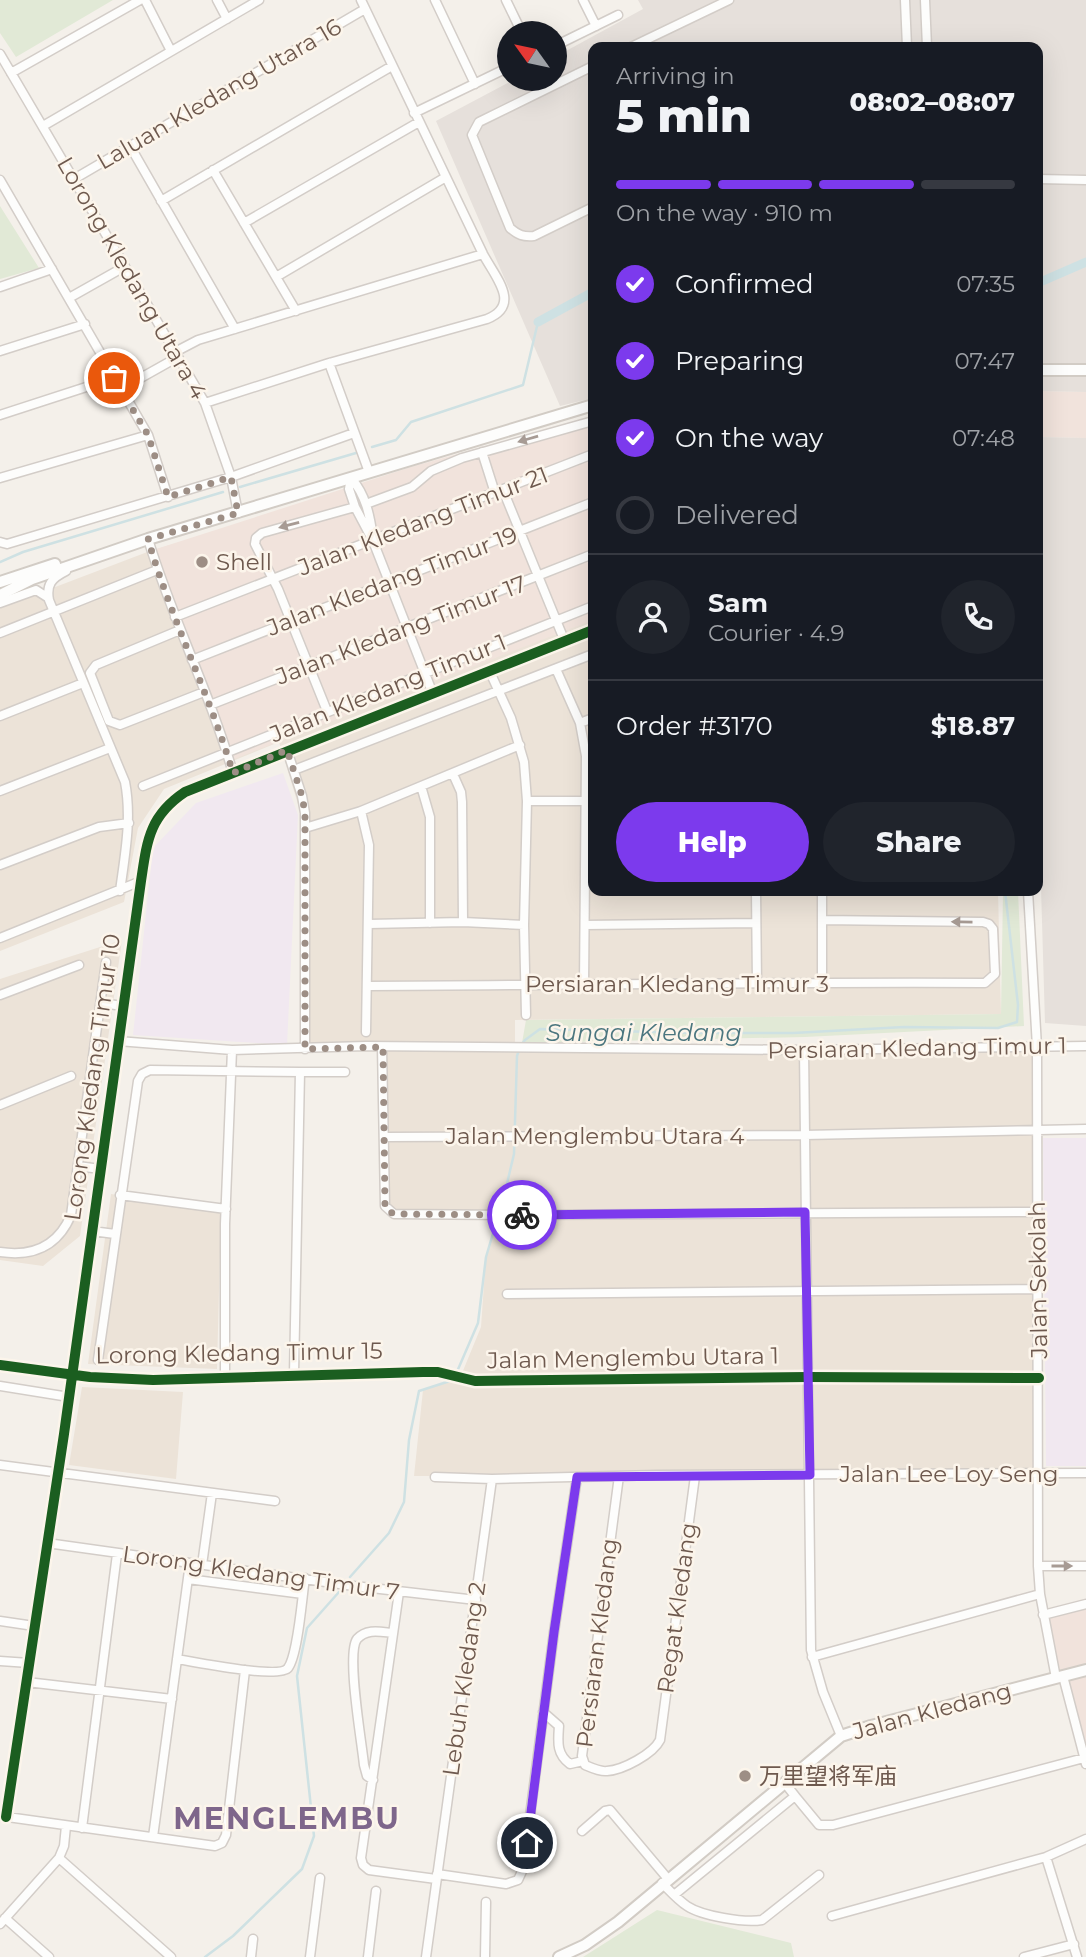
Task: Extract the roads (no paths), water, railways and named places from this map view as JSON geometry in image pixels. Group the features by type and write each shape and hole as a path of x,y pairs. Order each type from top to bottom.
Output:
{"street":[{"path":"11,73 143,0 171,51"},
{"path":"217,0 226,19"},
{"path":"43,126 259,0"},
{"path":"205,403 329,363 487,319 498,314 505,305 505,294 483,254 361,0"},
{"path":"435,0 475,84"},
{"path":"506,0 516,21"},
{"path":"583,0 596,26"},
{"path":"905,0 907,42"},
{"path":"925,0 928,42"},
{"path":"641,42 723,1"},
{"name":"Laluan Kledang Utara 16","path":"74,178 365,9"},
{"path":"567,40 618,15"},
{"name":"Lorong Kledang Utara 4","path":"0,54 205,403 231,477 238,513"},
{"path":"161,201 392,66"},
{"path":"588,68 479,122 472,135 510,228 517,235 534,236 588,209"},
{"path":"414,113 497,73"},
{"path":"244,223 419,122"},
{"path":"130,146 235,329"},
{"path":"213,170 296,311"},
{"path":"276,277 446,177"},
{"path":"1043,179 1086,180"},
{"path":"0,180 3,193 85,324 148,435 168,497"},
{"path":"121,389 198,340 483,254"},
{"path":"69,298 124,267"},
{"path":"0,287 52,269"},
{"path":"0,351 85,324"},
{"path":"329,363 369,472"},
{"path":"1043,370 1086,370"},
{"path":"0,415 114,378"},
{"path":"0,589 160,535 588,406"},
{"path":"366,504 412,487 439,467 588,422"},
{"path":"4,543 168,497 354,433"},
{"path":"0,478 148,435"},
{"path":"482,452 519,531 565,642"},
{"name":"Jalan Kledang Timur 21","path":"175,617 588,456"},
{"path":"351,478 366,504 373,541"},
{"path":"351,478 349,489 355,508 373,541 433,694"},
{"name":"Jalan Kledang Timur 19","path":"192,660 588,504"},
{"path":"327,711 256,544 256,538 262,533 355,508"},
{"path":"148,539 157,570 233,773"},
{"path":"0,580 148,539"},
{"name":"Jalan Kledang Timur 17","path":"209,705 588,556"},
{"path":"49,600 47,590 53,578 84,562"},
{"path":"0,633 157,570"},
{"path":"0,595 32,579"},
{"path":"0,603 36,590 44,593 55,612 125,782 129,823 120,891"},
{"name":"Jalan Kledang Timur 1","path":"143,786 588,608"},
{"path":"180,631 96,664 90,673 109,720 120,725 204,692"},
{"name":"Lorong Kledang Timur 10","path":"3,1816 59,1473 118,1041 150,832 162,811 185,792 588,632"},
{"path":"294,770 588,656"},
{"path":"556,669 580,723 588,778"},
{"path":"490,672 520,745 527,801 524,925 526,1015"},
{"path":"0,716 83,683"},
{"path":"580,723 588,720"},
{"path":"305,828 361,811 520,745"},
{"path":"0,791 110,748"},
{"path":"287,750 302,796 305,828 305,1049"},
{"path":"453,774 461,792 462,802 463,922"},
{"path":"421,786 430,817 430,923"},
{"path":"527,801 588,801"},
{"path":"361,811 369,845 366,1032"},
{"path":"0,864 99,827 129,823"},
{"path":"0,938 141,881"},
{"path":"584,985 588,887"},
{"path":"756,896 757,984"},
{"path":"822,896 822,982"},
{"name":"Jalan Sekolah","path":"1028,896 1037,1047 1038,1566 1043,1615 1060,1677 1083,1735 1085,1761"},
{"name":"Persiaran Kledang Timur 3","path":"368,986 985,983 995,974 993,929 983,922 822,920"},
{"path":"369,924 463,922 524,925"},
{"path":"585,925 756,923"},
{"path":"0,1252 20,1255 45,1247 65,1231 71,1215 106,962"},
{"path":"0,995 79,965"},
{"path":"101,1003 123,1006"},
{"name":"Persiaran Kledang Timur 1","path":"118,1041 232,1050 383,1047 804,1050 1086,1046"},
{"path":"383,1047 385,1206 394,1214 1037,1212"},
{"path":"225,1378 226,1209 232,1050"},
{"path":"804,1050 812,1657 841,1736"},
{"path":"98,1360 120,1195 138,1081 142,1074 150,1070 345,1072"},
{"path":"294,1374 300,1072"},
{"path":"0,1105 71,1076"},
{"name":"Jalan Menglembu Utara 4","path":"385,1137 805,1135 1086,1129"},
{"path":"78,1166 100,1169"},
{"path":"120,1195 226,1209"},
{"path":"92,1231 115,1234"},
{"path":"507,1294 1038,1289"},
{"name":"Lorong Kledang Timur 15","path":"0,1365 72,1375 153,1380 438,1372"},
{"name":"Jalan Menglembu Utara 1","path":"438,1372 475,1381 808,1377 1039,1378"},
{"path":"0,1386 69,1397"},
{"path":"0,1465 275,1501"},
{"name":"Jalan Lee Loy Seng","path":"435,1477 492,1479 1086,1473"},
{"name":"Persiaran Kledang","path":"619,1476 582,1749 583,1761 591,1768 609,1771 650,1753 660,1740"},
{"name":"Regat Kledang","path":"660,1740 695,1476"},
{"path":"399,1592 361,1858 363,1865 369,1870 506,1884 518,1880 523,1869 577,1477"},
{"name":"Lebuh Kledang 2","path":"426,1957 492,1479"},
{"path":"202,1565 212,1493"},
{"name":"Lorong Kledang Timur 7","path":"47,1543 399,1592 476,1600"},
{"path":"82,1828 117,1554"},
{"path":"153,1837 190,1563"},
{"path":"1038,1566 1086,1566"},
{"path":"177,1660 245,1670 281,1673 286,1670 297,1636 305,1578"},
{"path":"188,1579 303,1594"},
{"path":"812,1657 1040,1594"},
{"path":"1043,1615 1086,1604"},
{"path":"0,1622 34,1626"},
{"path":"373,1780 368,1776 364,1765 352,1656 354,1646 366,1633 393,1633"},
{"path":"0,1661 29,1663"},
{"path":"3,1816 215,1846 222,1843 226,1835 245,1670"},
{"name":"Jalan Kledang","path":"559,1957 585,1945 618,1922 841,1736 1086,1670"},
{"path":"27,1682 172,1699"},
{"path":"543,1712 559,1726 559,1750 563,1759 570,1764 583,1761"},
{"path":"784,1782 819,1825 833,1825 1085,1761"},
{"path":"674,1895 794,1796"},
{"path":"582,1831 605,1811 614,1812 674,1895 688,1907 744,1922 762,1920 819,1875"},
{"path":"50,1957 2,1921 59,1858 64,1846 66,1826"},
{"path":"832,1916 1046,1857 1086,1839"},
{"path":"1046,1857 1077,1957"},
{"path":"59,1858 171,1957"},
{"path":"310,1957 320,1878"},
{"path":"368,1957 376,1891"},
{"path":"485,1957 486,1902"},
{"path":"251,1957 253,1939"},
{"path":"1024,1957 1074,1944"}],"waterway":[{"name":"Sungai Kledang","path":"1043,281 1086,262"},
{"name":"Sungai Kledang","path":"538,322 588,295"},
{"path":"372,447 396,440 411,422 523,385 538,322"},
{"path":"240,487 356,453"},
{"path":"0,562 23,552 223,492"},
{"name":"Sungai Kledang","path":"522,1044 540,1029 793,1033 904,1027 998,1028 1017,1022 1018,1005 1006,896"},
{"name":"Sungai Kledang","path":"456,1374 478,1323 486,1257 514,1154 519,1050"},
{"name":"Sungai Kledang","path":"350,1577 389,1533 404,1502 409,1440 419,1391 453,1380"},
{"name":"Sungai Kledang","path":"205,1957 233,1936 302,1869 314,1836 297,1676 307,1628 339,1592"}],"place":[{"name":"Shell","path":"202,562"},
{"name":"万里望将军庙","path":"745,1776"}],"district":[{"name":"MENGLEMBU","path":"287,1818"}]}
